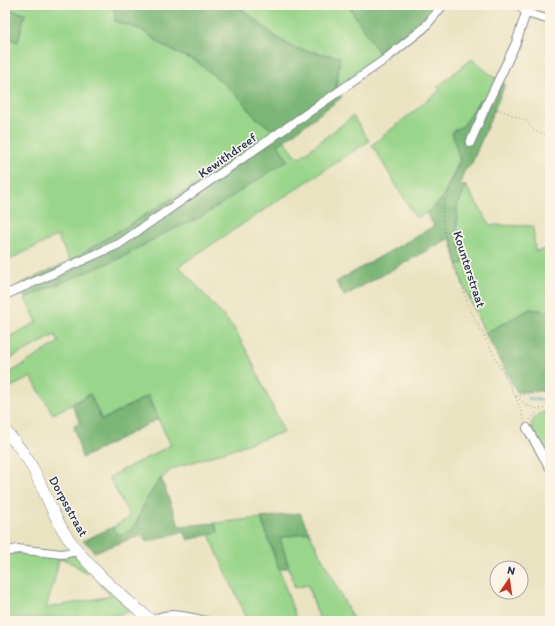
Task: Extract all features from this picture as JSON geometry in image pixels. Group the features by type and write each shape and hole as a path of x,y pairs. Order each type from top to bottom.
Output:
{"street":[{"name":"Kewithdreef","path":"5,295 119,244 384,60 424,28 443,5"},
{"path":"520,5 526,14 550,20"},
{"path":"470,143 516,43 526,14"},
{"path":"527,428 550,468"},
{"name":"Dorpsstraat","path":"5,430 21,449 32,467 65,534 78,551 105,581 152,621"},
{"path":"5,552 17,549 62,554 78,551"},
{"path":"152,621 157,617 168,614 206,621"}],"path":[{"path":"487,104 527,121 534,131 550,136"},
{"name":"Kounterstraat","path":"470,143 443,205 445,236 468,305 515,396 527,428"},
{"path":"515,396 534,393 550,393"},
{"path":"515,396 524,404 538,410 550,408"},
{"path":"527,428 529,421 538,410"}],"green space":[{"path":"5,5 110,5 115,11 115,21 142,30 164,46 183,56 195,60 229,88 254,116 274,131 201,181 70,261 57,236 5,262 5,45 9,38 18,42 25,14 5,8"},
{"path":"109,5 237,5 275,36 293,48 340,57 336,88 342,97 278,145 288,160 201,217 161,235 123,257 25,298 18,285 70,261 201,181 274,131 254,116 229,88 195,60 183,56 164,46 142,30 115,21 115,11"},
{"path":"237,5 348,5 380,55 336,88 340,57 293,48 275,36"},
{"path":"348,5 435,5 423,20 380,55"},
{"path":"6,9 25,14 18,42 5,37 5,27 9,19 5,17"},
{"path":"472,59 497,80 487,103 479,100 464,125 452,132 460,160 440,202 426,213 416,218 372,145 440,90 437,87"},
{"path":"501,82 505,84 471,165 464,171 460,184 466,186 457,207 457,229 464,263 457,264 450,238 344,296 336,282 434,226 426,213 440,202 460,161 452,132 464,125 479,100 492,104"},
{"path":"353,116 369,141 179,266 234,328 250,357 284,432 172,469 151,492 136,523 130,531 117,536 113,527 130,517 109,477 171,445 148,396 102,420 90,395 53,414 31,377 5,390 5,376 59,342 55,335 9,359 5,350 5,339 37,322 25,298 123,257 287,160 278,145 284,140 299,158"},
{"path":"466,186 490,225 533,226 535,251 550,249 550,311 530,309 485,333 464,287 457,264 464,263 457,229 457,207"},
{"path":"530,309 550,311 550,388 548,390 517,392 485,333"},
{"path":"90,394 102,420 148,396 158,419 82,458 74,426 80,423 72,404"},
{"path":"550,411 550,461 536,439 531,426 534,419 538,415 543,412"},
{"path":"161,478 179,526 215,523 218,532 188,540 184,531 147,542 142,535 94,552 91,547 83,541 113,527 117,535 130,530 137,522 144,505"},
{"path":"300,513 309,532 280,538 289,567 279,570 261,518"},
{"path":"261,518 297,621 248,621 209,535 218,532 215,523"},
{"path":"309,532 354,621 320,621 308,585 295,588 280,538"},
{"path":"22,552 76,556 81,560 87,569 88,574 67,560 59,559 46,608 111,596 101,586 103,583 130,608 128,612 117,615 5,620 5,555"}],"waterway":[{"path":"528,398 550,402"}]}
